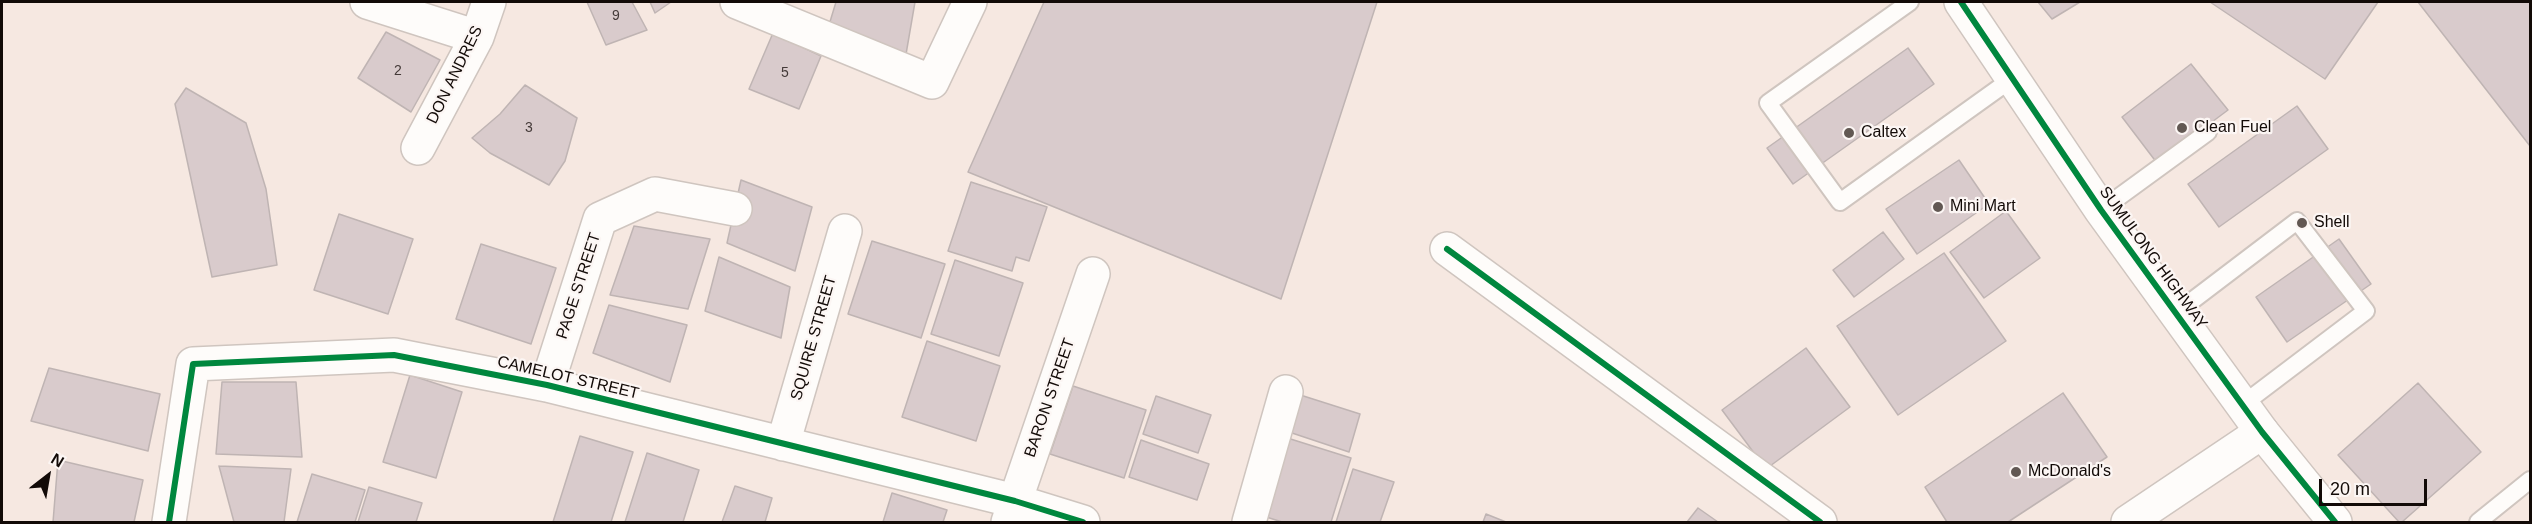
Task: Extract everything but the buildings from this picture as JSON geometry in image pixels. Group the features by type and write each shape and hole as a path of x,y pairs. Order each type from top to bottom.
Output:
{"street":[{"path":"367,2 477,37"},
{"name":"DON ANDRES","path":"418,148 477,37 489,2"},
{"path":"737,2 932,82 970,2"},
{"name":"SUMULONG HIGHWAY","path":"1961,2 2101,210 2262,432 2335,522"},
{"name":"PAGE STREET","path":"547,385 600,219 655,194 735,209"},
{"name":"SQUIRE STREET","path":"783,444 845,231"},
{"path":"1447,249 1820,522"},
{"name":"BARON STREET","path":"1011,512 1093,274"},
{"name":"CAMELOT STREET","path":"169,522 193,364 394,355 547,385 783,444 1011,512 1083,522"},
{"path":"1249,522 1286,392"},
{"path":"2128,522 2262,432"}],"lane":[{"path":"1910,2 1768,103 1840,202 2013,78"},
{"path":"2101,210 2208,132"},
{"path":"2176,313 2297,221 2366,311 2242,405"},
{"path":"2478,522 2530,480"}],"cycle path":[{"path":"1961,2 2101,210 2262,432 2335,522"},
{"path":"1447,249 1820,522"},
{"path":"169,522 193,364 394,355 547,385 1015,501 1083,522"}],"place":[{"name":"Clean Fuel","path":"2182,128"},
{"name":"Caltex","path":"1849,133"},
{"name":"Mini Mart","path":"1938,207"},
{"name":"Shell","path":"2302,223"},
{"name":"McDonald's","path":"2016,472"}]}
